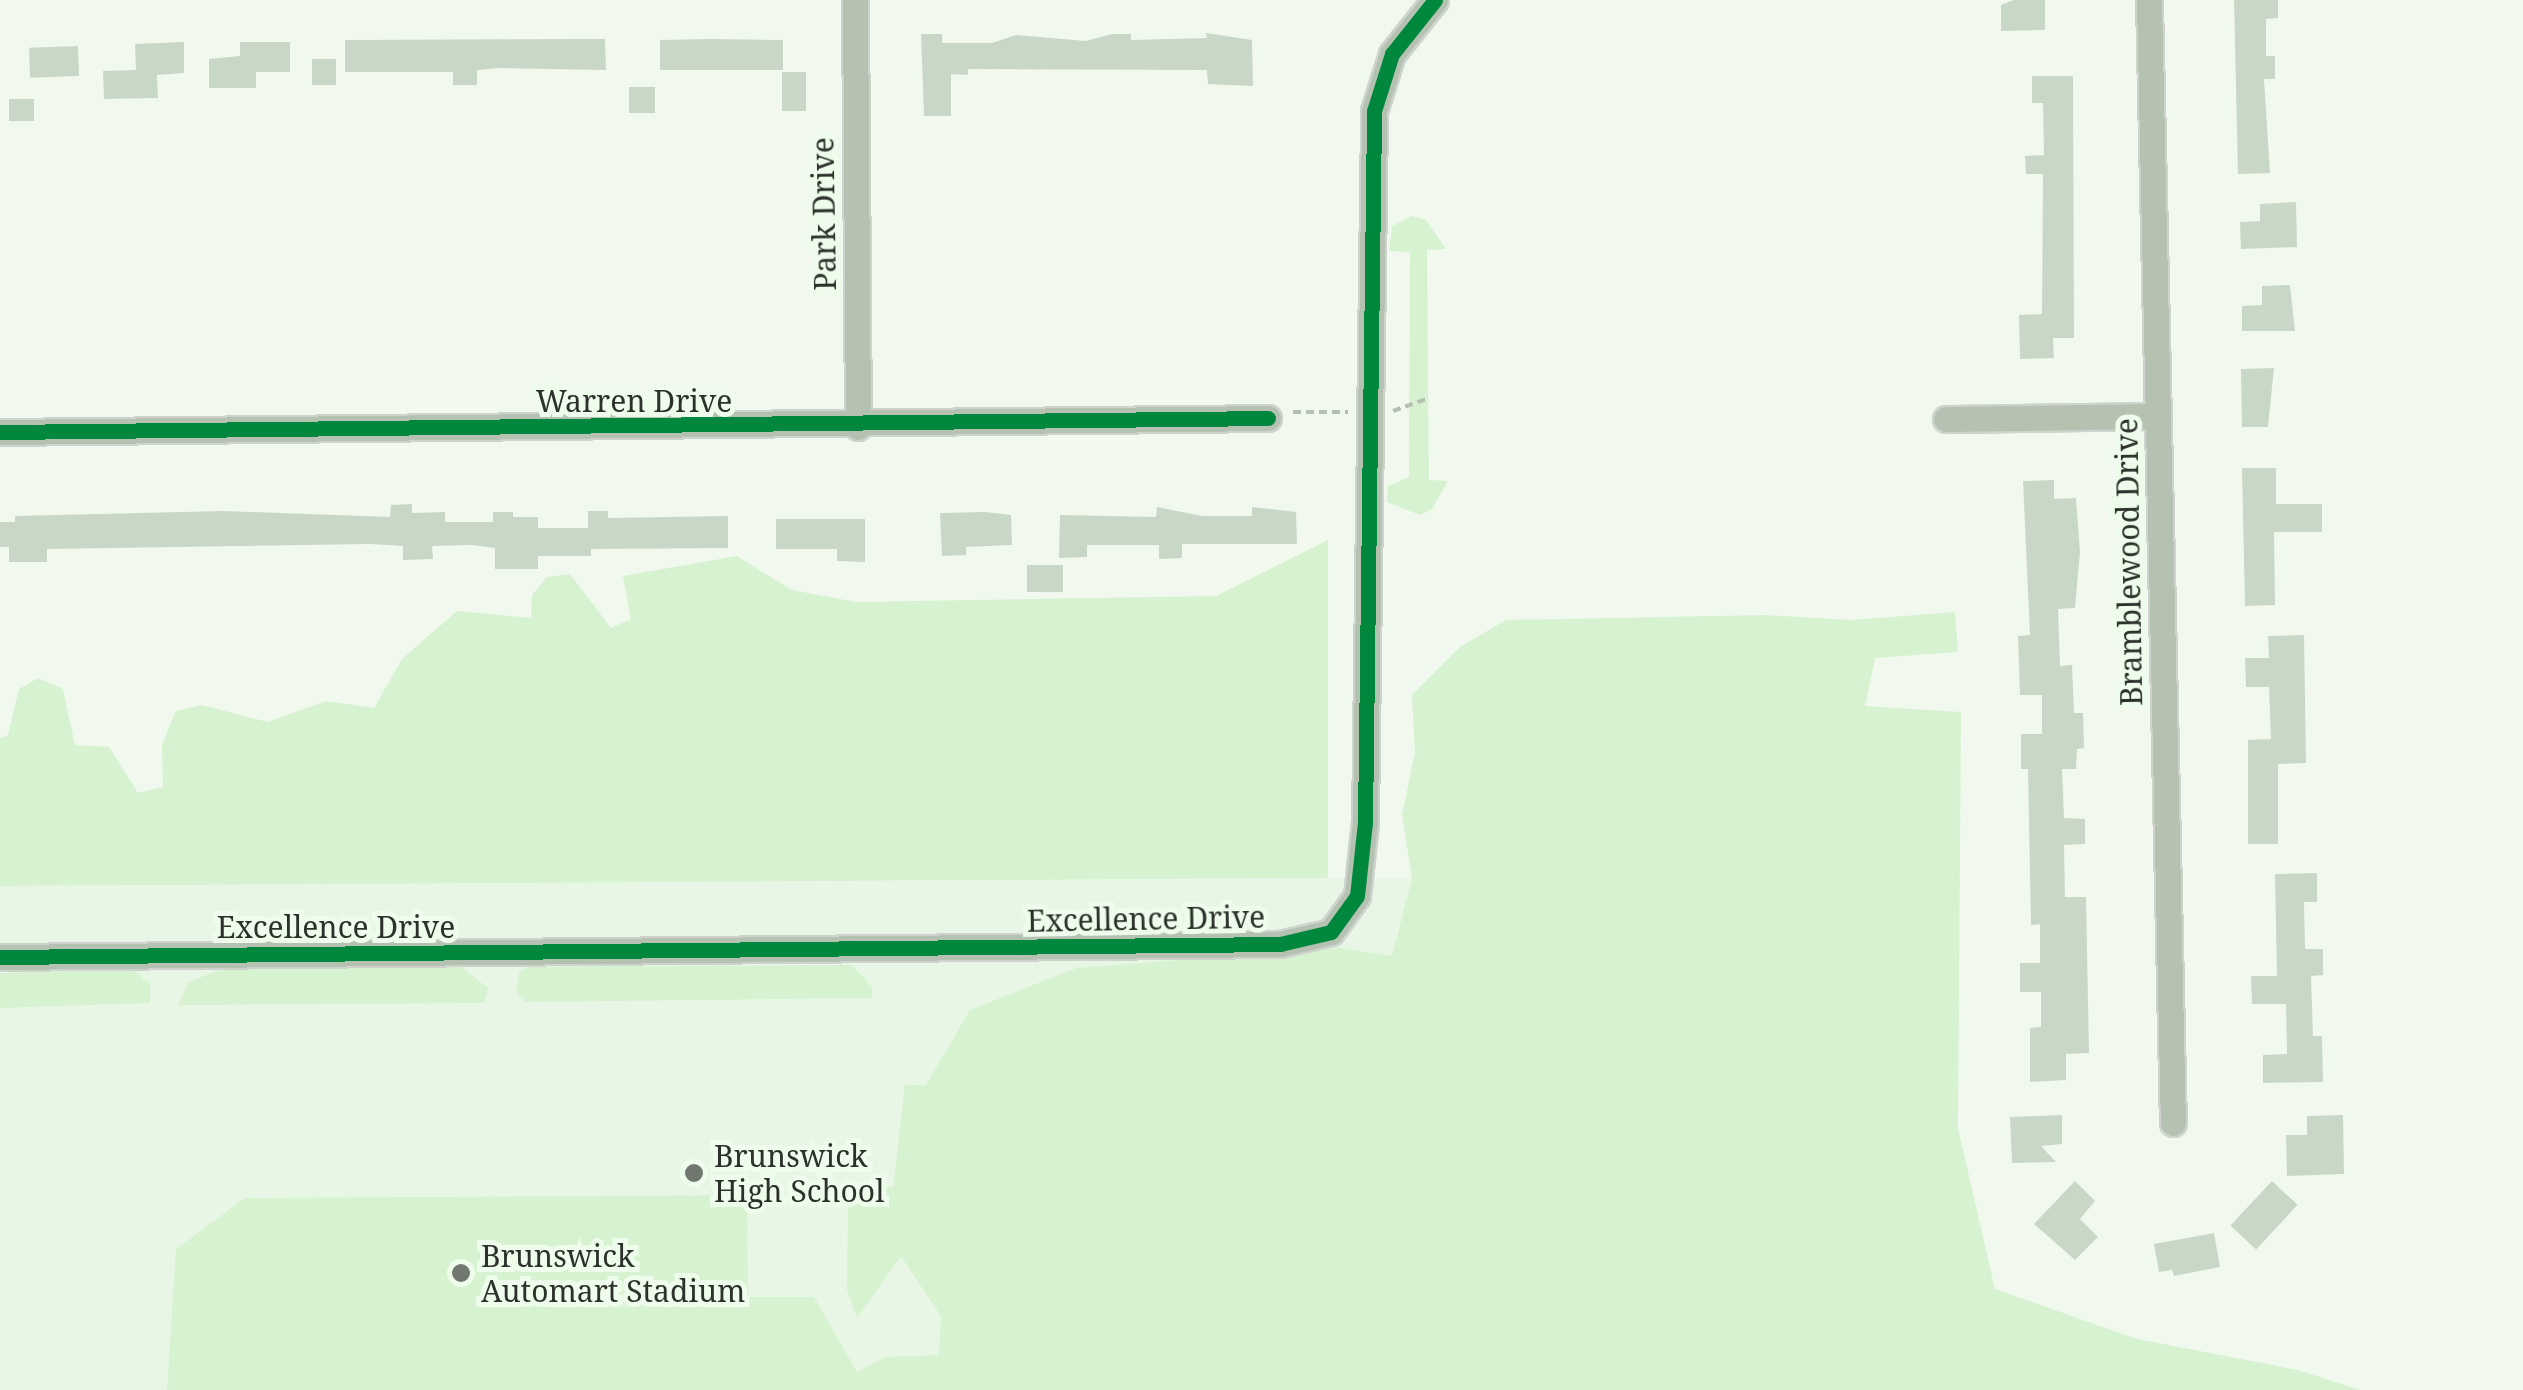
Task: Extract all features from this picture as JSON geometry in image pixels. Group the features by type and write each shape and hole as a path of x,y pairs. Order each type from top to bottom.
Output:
{"street":[{"name":"Park Drive","path":"855,0 858,426"},
{"name":"Excellence Drive","path":"0,957 1280,944 1331,932 1357,896 1364,842 1374,111 1392,54 1435,0"},
{"name":"Bramblewood Drive","path":"2149,0 2173,1123"},
{"path":"1946,419 2158,416"},
{"name":"Warren Drive","path":"0,432 858,426 1268,418"}],"shaded area":[{"name":"Brunswick High School","path":"1412,878 1392,957 1383,1390 0,1390 0,886"}],"green space":[{"path":"1412,216 1426,220 1446,249 1427,250 1428,386 1429,480 1448,481 1432,509 1420,515 1387,502 1388,486 1409,477 1410,252 1389,251 1392,226"},
{"path":"1328,540 1328,878 0,886 0,738 8,735 19,689 38,678 63,689 75,745 109,747 138,793 163,787 162,744 176,711 202,705 268,722 326,701 374,708 402,659 457,611 531,618 532,595 547,577 570,574 611,628 631,619 623,576 737,556 792,590 856,602 1216,596"},
{"path":"1955,612 1958,652 1875,658 1865,706 1961,712 1958,1128 1995,1289 2137,1339 2298,1370 2360,1390 167,1390 176,1249 245,1198 747,1195 748,1297 814,1297 857,1372 885,1357 939,1355 941,1316 901,1256 857,1318 847,1290 848,1190 893,1187 905,1085 926,1085 970,1010 1076,968 1339,948 1392,956 1412,878 1402,815 1415,753 1412,695 1460,647 1506,620 1764,615 1852,620"},
{"path":"852,965 872,987 872,998 526,1002 516,993 519,972 528,967"},
{"path":"460,966 488,988 484,1003 178,1005 189,982 222,969"},
{"path":"131,969 150,984 150,1003 0,1008 0,973"}],"building":[{"path":"2014,0 2045,0 2045,30 2001,31 2001,5"},
{"path":"2234,0 2278,0 2278,18 2266,19 2266,56 2275,56 2275,79 2264,79 2270,173 2238,174"},
{"path":"1206,33 1252,40 1253,86 1208,84 1207,70 968,69 968,75 951,74 951,116 924,116 921,34 942,34 942,43 992,43 1016,35 1086,41 1112,34 1131,34 1131,40 1207,38"},
{"path":"605,39 606,70 477,70 477,85 453,85 453,72 345,72 345,40"},
{"path":"660,40 783,40 783,70 660,70"},
{"path":"184,42 184,73 157,75 158,98 104,99 103,71 136,70 135,44"},
{"path":"240,42 290,42 290,72 256,72 256,88 209,88 209,59 240,56"},
{"path":"78,46 79,76 30,78 29,48"},
{"path":"312,59 336,59 336,85 312,85"},
{"path":"782,72 806,72 806,111 782,111"},
{"path":"2032,76 2073,76 2074,338 2053,338 2054,358 2020,359 2019,315 2042,314 2043,174 2026,174 2025,156 2044,155 2043,103 2032,103"},
{"path":"629,87 655,87 655,113 629,113"},
{"path":"9,99 34,99 34,121 9,121"},
{"path":"2296,202 2297,247 2241,249 2240,222 2260,221 2260,204"},
{"path":"2290,285 2295,331 2242,331 2242,306 2262,305 2262,286"},
{"path":"2274,368 2268,427 2242,427 2241,369"},
{"path":"2242,468 2276,468 2276,504 2322,504 2322,532 2274,532 2275,605 2245,606"},
{"path":"2054,480 2054,499 2076,498 2080,552 2075,608 2058,609 2060,666 2072,665 2074,713 2083,713 2084,748 2077,749 2076,769 2062,769 2064,818 2085,819 2085,844 2064,845 2065,897 2086,897 2089,1053 2066,1054 2066,1080 2030,1082 2030,1028 2041,1027 2041,992 2020,992 2020,963 2040,963 2040,924 2031,925 2028,769 2021,769 2021,734 2042,734 2042,695 2020,695 2018,636 2030,635 2023,481"},
{"path":"412,504 412,513 445,512 445,522 493,522 493,512 513,512 513,517 538,517 538,528 588,528 588,511 608,511 608,518 728,516 728,548 591,549 591,556 538,556 538,569 495,569 495,548 472,545 432,546 433,559 403,560 403,546 370,544 47,549 47,562 9,562 9,547 0,547 0,522 15,522 15,516 223,511 390,517 391,505"},
{"path":"1157,507 1202,516 1252,516 1252,507 1296,512 1297,544 1182,544 1182,558 1159,559 1159,545 1087,545 1087,557 1059,558 1060,515 1156,517"},
{"path":"940,513 1011,515 1012,545 966,547 966,555 942,556"},
{"path":"776,519 865,519 865,562 837,561 837,549 776,549"},
{"path":"1027,565 1063,565 1063,592 1027,592"},
{"path":"2304,635 2306,763 2278,764 2278,844 2248,844 2248,740 2271,739 2269,687 2246,687 2245,658 2269,658 2268,636"},
{"path":"2317,873 2317,902 2304,902 2305,949 2323,949 2323,975 2311,976 2313,1036 2322,1036 2323,1082 2263,1083 2263,1055 2287,1054 2286,1004 2252,1004 2251,976 2277,976 2275,874"},
{"path":"2062,1115 2062,1144 2041,1146 2056,1162 2012,1163 2010,1117"},
{"path":"2343,1115 2344,1174 2287,1176 2286,1135 2307,1135 2307,1116"},
{"path":"2075,1181 2095,1201 2080,1219 2098,1237 2075,1260 2034,1224"},
{"path":"2272,1181 2298,1205 2256,1249 2230,1226"},
{"path":"2214,1233 2220,1267 2174,1276 2172,1270 2159,1272 2154,1244"}],"cycle path":[{"path":"0,957 1280,944 1331,932 1357,896 1365,822 1374,111 1392,54 1435,0"},
{"path":"0,432 1268,418"}],"place":[{"name":"Brunswick High School","path":"694,1173"},
{"name":"Brunswick Automart Stadium","path":"461,1273"}]}
